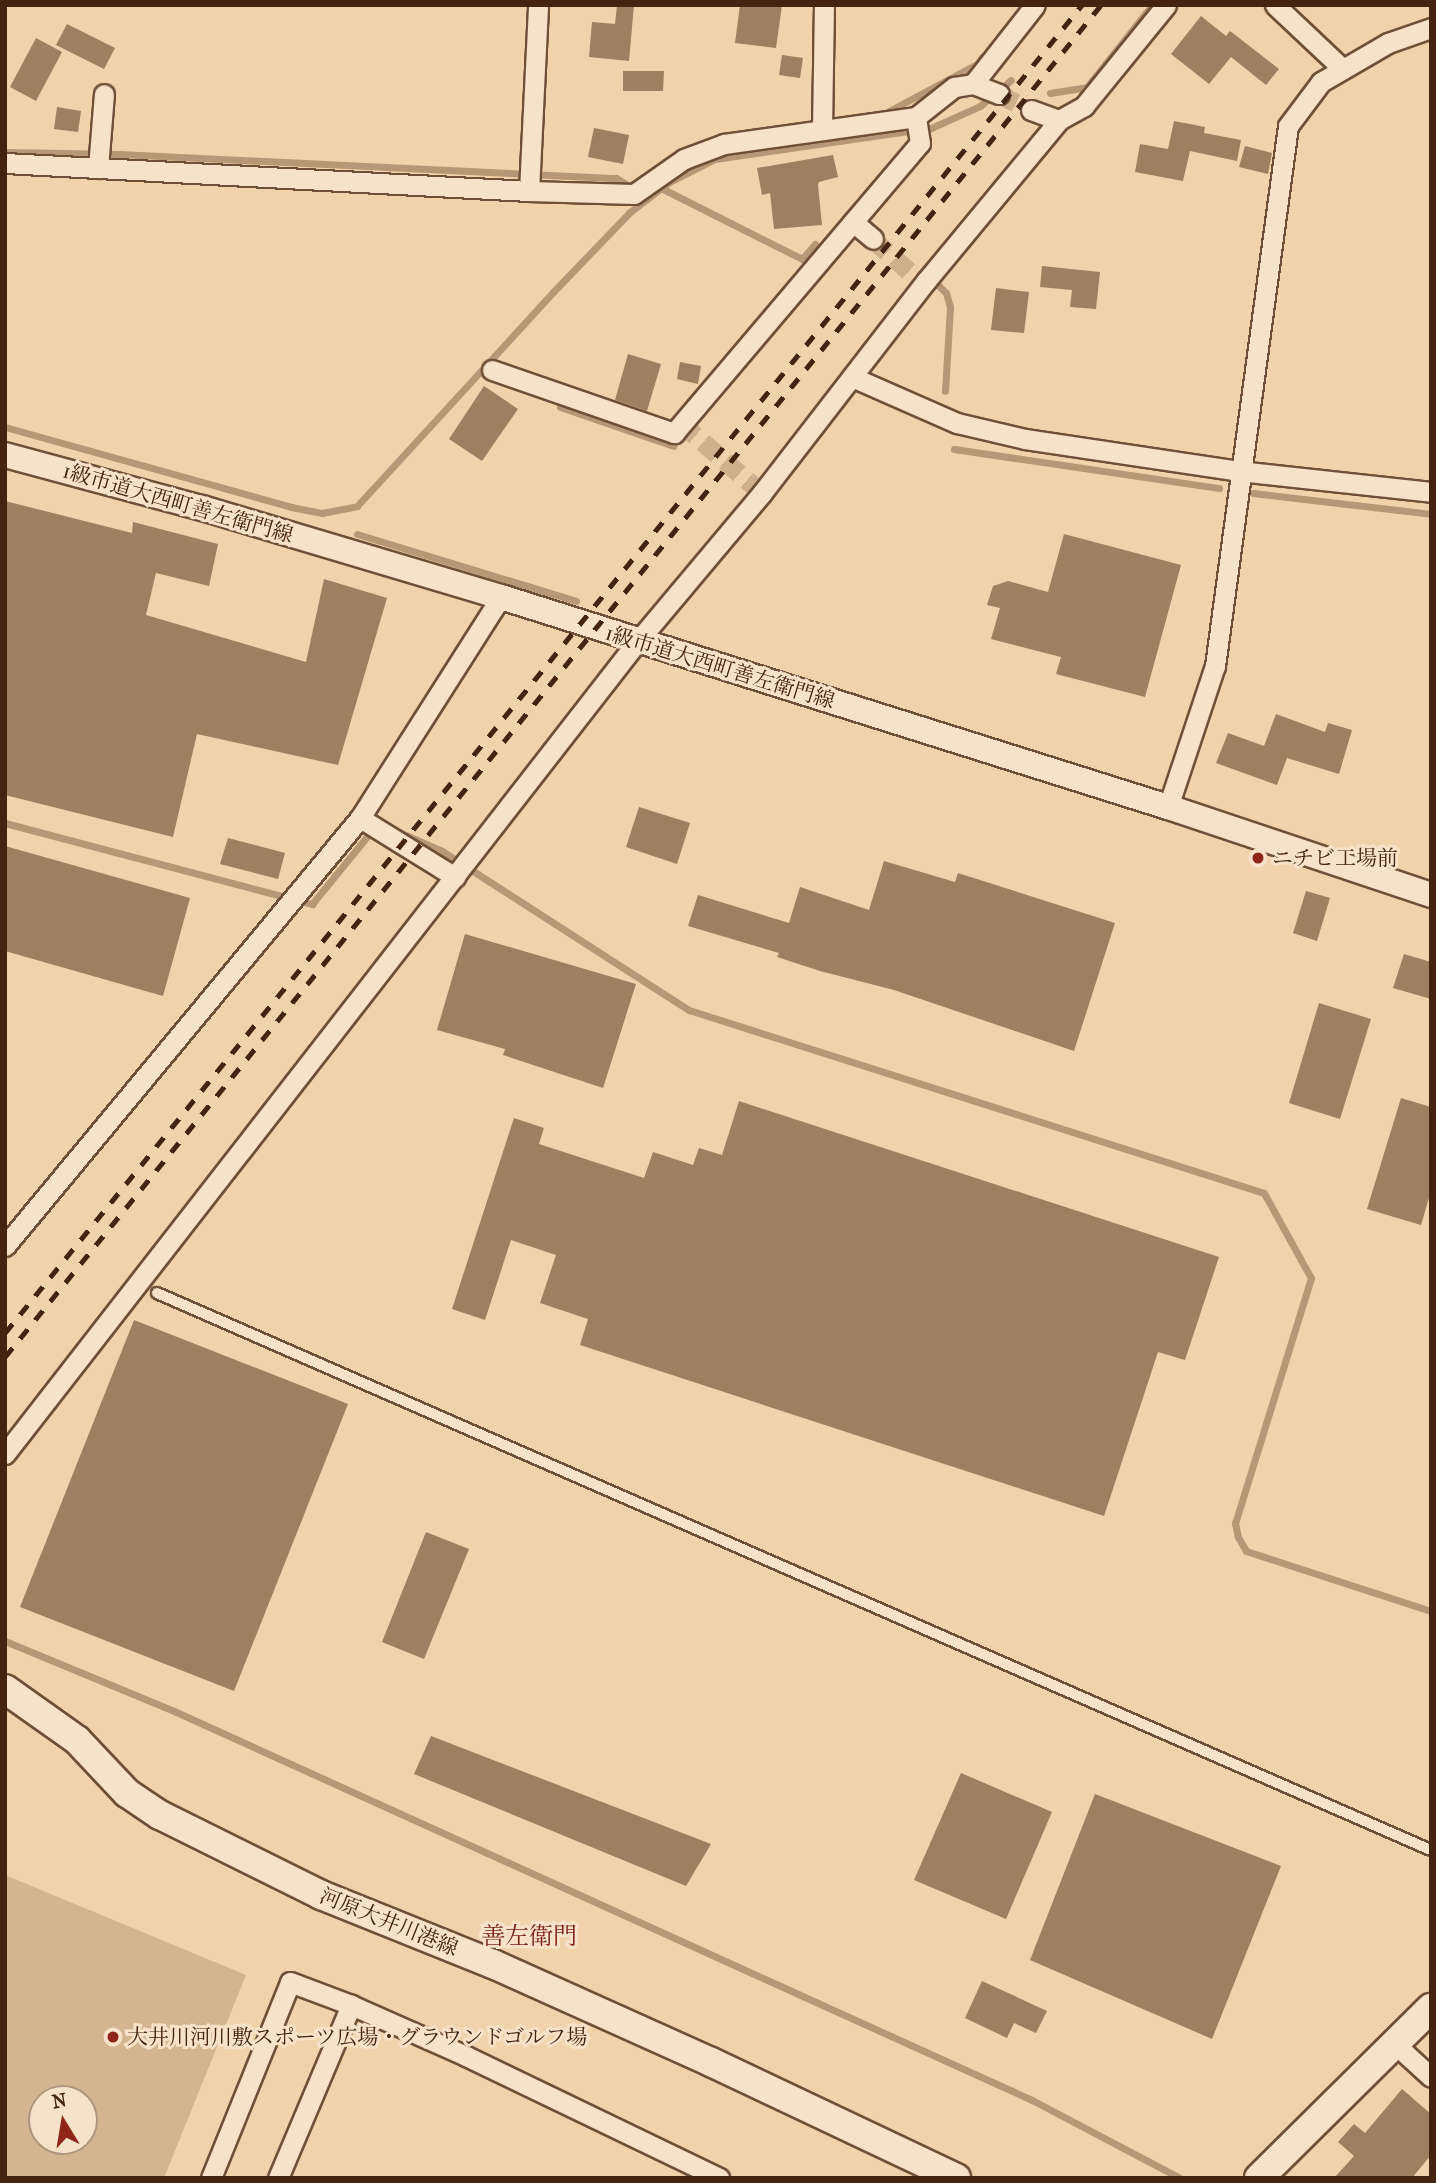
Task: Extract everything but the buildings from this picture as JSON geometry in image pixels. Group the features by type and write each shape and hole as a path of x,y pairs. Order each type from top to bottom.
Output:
{"main road":[{"name":"河原大井川港線","path":"5,1689 77,1740 127,1793 160,1815 321,1895 493,1964 711,2062 956,2178"},
{"path":"1259,2178 1431,2008"}],"street":[{"path":"529,191 538,5"},
{"path":"821,130 824,5"},
{"path":"974,84 1035,5"},
{"path":"5,1454 636,642 762,493 852,377 918,277 1059,120 1084,106 1166,5"},
{"path":"1275,5 1343,69"},
{"path":"1168,807 1215,667 1239,471 1288,126 1321,82 1388,43 1431,29"},
{"path":"5,163 529,191 634,194 684,159 724,144 916,117 954,87 974,84 999,94"},
{"path":"98,168 104,94"},
{"path":"1031,110 1059,120"},
{"path":"492,370 674,433 920,143 916,117"},
{"path":"853,222 873,239"},
{"path":"852,377 957,423 1025,439 1239,471 1431,492"},
{"name":"1級市道大西町善左衛門線","path":"5,455 202,508 501,597 636,642 1168,807 1431,895"},
{"path":"5,1246 360,818 501,597"},
{"path":"360,818 455,877"},
{"path":"211,2178 290,1982 351,2005 719,2178"},
{"path":"278,2178 351,2005"},
{"path":"1396,2045 1431,2077"}],"lane":[{"path":"157,1293 1431,1850"}],"shaded area":[{"name":"大井川河川敷スポーツ広場・グラウンドゴルフ場","path":"5,1875 246,1975 164,2178 5,2178"}],"waterway":[{"path":"1050,93 1087,87 1152,5"},
{"path":"889,111 977,64 982,57"},
{"path":"5,427 291,507 322,513 357,506 630,212 669,182 715,159 931,128 980,106 1011,80"},
{"path":"5,152 119,154 616,178 634,189"},
{"path":"661,188 802,259 815,244"},
{"path":"938,285 946,293 950,307 945,391"},
{"path":"560,407 674,446"},
{"path":"954,449 1219,488"},
{"path":"1253,493 1431,514"},
{"path":"357,534 576,601"},
{"path":"5,823 312,904 374,828"},
{"path":"399,832 442,851 689,1010 1264,1193 1311,1278 1235,1523 1238,1537 1246,1551 1431,1611"},
{"path":"5,1641 174,1711 1032,2100 1180,2178"}],"tunnel":[{"path":"999,94 1031,110"},
{"path":"873,239 910,272"},
{"path":"681,423 762,493"}],"railway":[{"path":"5,1333 1082,5"},
{"path":"5,1357 1101,5"}],"place":[{"name":"ニチビ工場前","path":"1258,858"},
{"name":"大井川河川敷スポーツ広場・グラウンドゴルフ場","path":"113,2037"}],"district":[{"name":"善左衛門","path":"529,1937"}]}
